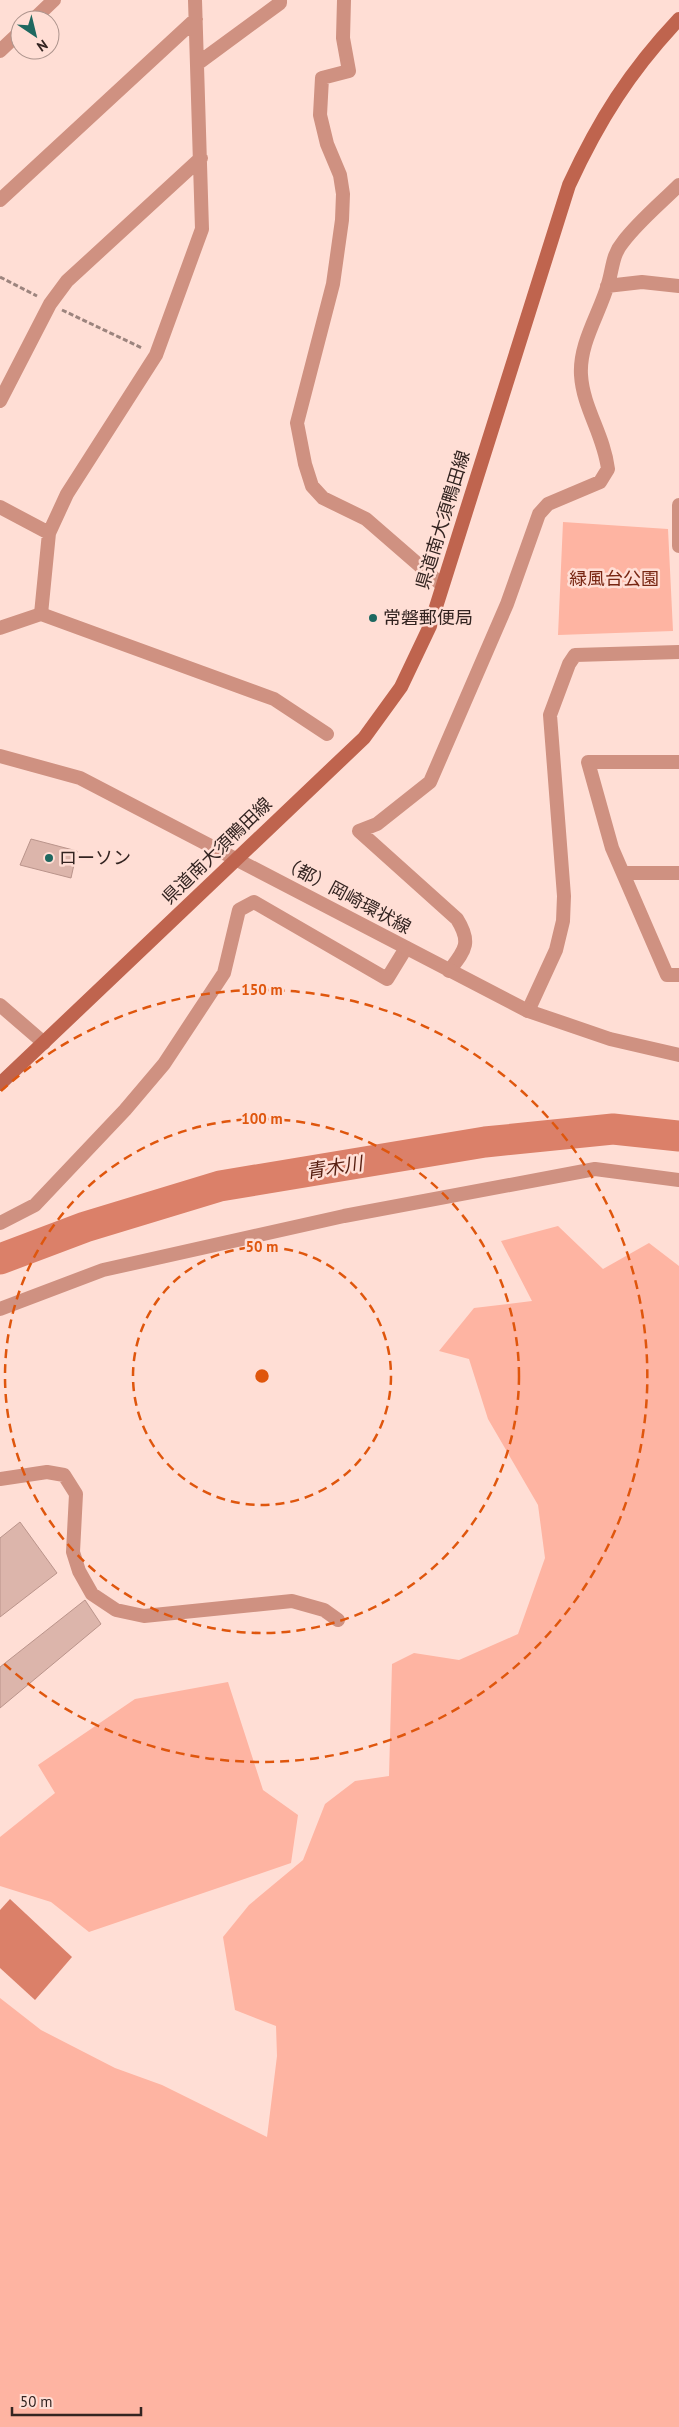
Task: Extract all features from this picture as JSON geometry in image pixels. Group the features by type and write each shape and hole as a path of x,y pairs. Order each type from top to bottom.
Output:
{"main road":[{"name":"県道南大須鴨田線","path":"0,1084 364,738 401,687 430,626 569,185 590,139 616,96 648,51 679,19"}],"street":[{"path":"44,10 54,0"},
{"path":"41,614 49,533 66,494 156,355 202,229 195,0"},
{"path":"197,64 280,3 280,0"},
{"path":"344,0 342,38 349,71 322,78 320,115 327,144 340,175 343,194 342,220 333,284 297,423 312,486 323,498 366,518 442,585"},
{"path":"0,200 196,19"},
{"path":"0,51 10,42"},
{"path":"0,401 50,304 67,281 201,158"},
{"path":"449,971 466,946 466,936 461,925 359,831 377,824 430,782 507,604 539,514 548,504 600,482 608,469 601,435 586,403 581,374 584,349 607,286 613,258 623,242 679,185"},
{"path":"607,286 642,282 679,286"},
{"path":"679,505 679,546"},
{"path":"0,507 49,533"},
{"path":"0,628 41,614 274,699 327,734"},
{"path":"528,1011 556,950 563,921 564,896 550,716 569,664 576,655 595,652 679,652"},
{"name":"（都）岡崎環状線","path":"0,756 80,778 528,1011 610,1039 679,1055"},
{"path":"679,762 588,762 612,848 667,975 679,975"},
{"path":"624,873 679,873"},
{"path":"0,1223 35,1205 125,1110 164,1064 224,973 239,910 254,902 387,979 406,948"},
{"path":"0,1005 44,1043"},
{"path":"0,1309 103,1270 344,1216 595,1169 679,1180"},
{"path":"0,1479 47,1472 64,1475 76,1494 73,1552 79,1572 92,1594 116,1610 144,1616 292,1601 324,1610 338,1620"}],"path":[{"path":"0,277 50,304 156,355"}],"green space":[{"name":"緑風台公園","path":"563,522 668,529 673,631 558,635"},
{"path":"558,1226 603,1269 649,1243 679,1266 679,2427 0,2427 0,1998 41,2030 115,2068 162,2085 267,2137 277,2056 276,2026 235,2010 223,1937 249,1905 303,1860 325,1804 355,1781 389,1776 392,1664 414,1653 459,1660 518,1634 545,1558 538,1505 488,1419 469,1359 439,1351 474,1308 532,1301 501,1241"},
{"path":"228,1682 263,1790 298,1815 291,1863 89,1932 51,1902 0,1886 0,1837 55,1793 38,1765 135,1699"}],"shaded area":[{"path":"10,1899 72,1957 35,2000 0,1968 0,1910"}],"building":[{"name":"ローソン","path":"31,839 77,851 71,878 20,865"},
{"path":"20,1522 57,1573 0,1617 0,1538"},
{"path":"85,1600 101,1624 0,1708 0,1667"}],"waterway":[{"name":"青木川","path":"0,1259 85,1227 220,1186 485,1142 613,1129 679,1136"}],"place":[{"name":"常磐郵便局","path":"373,618"},
{"name":"ローソン","path":"49,858"}]}
